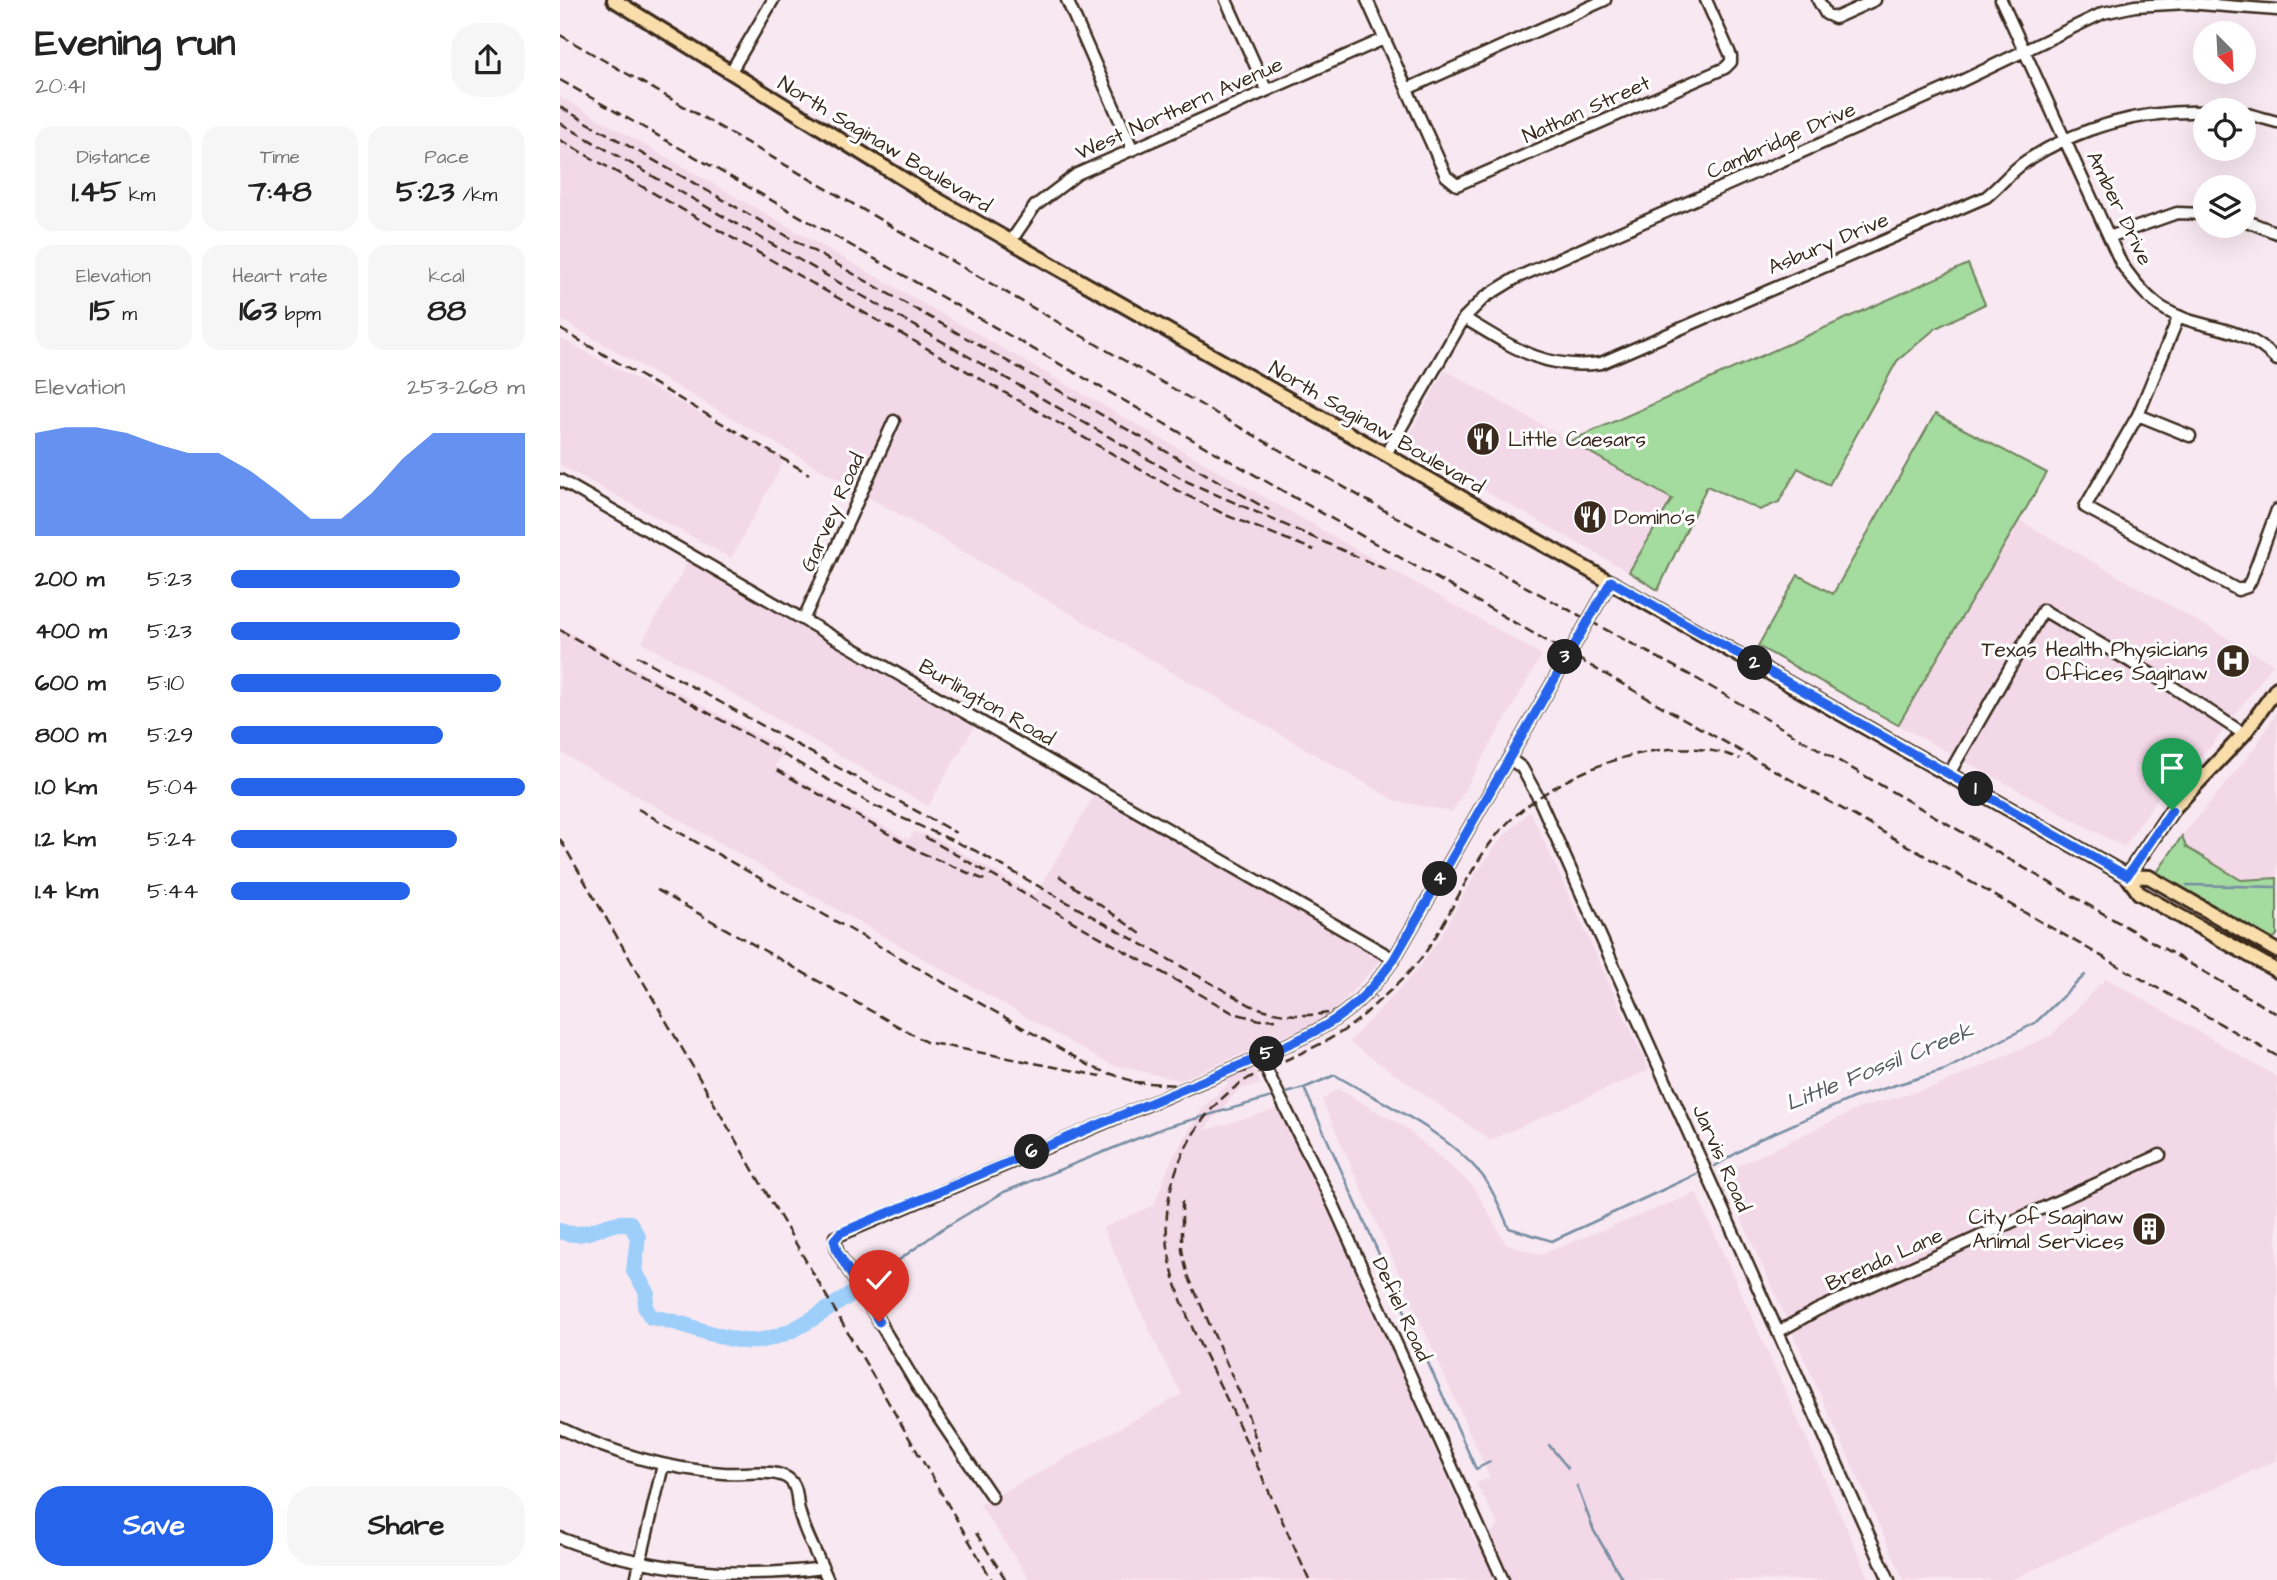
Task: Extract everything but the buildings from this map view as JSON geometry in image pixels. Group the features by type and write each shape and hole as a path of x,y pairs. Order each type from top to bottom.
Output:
{"main road":[{"name":"North Saginaw Boulevard","path":"614,0 730,73 1011,241 2127,876 2139,892 2277,971"},
{"path":"2127,876 2172,810 2244,734 2277,688"},
{"name":"North Saginaw Boulevard","path":"2127,876 2149,877 2277,951"}],"street":[{"path":"730,73 773,0"},
{"path":"1067,0 1132,148"},
{"path":"1226,0 1266,89"},
{"path":"1367,0 1407,89 1605,0"},
{"name":"Nathan Street","path":"1407,89 1453,185 1462,185 1725,68 1731,62 1706,0"},
{"path":"1818,0 1830,17 1875,0"},
{"name":"Amber Drive","path":"2001,0 2121,263 2134,282 2160,306 2179,316 2238,332 2259,343 2277,360"},
{"name":"Cambridge Drive","path":"1386,454 1464,318 1485,297 1516,278 1945,89 2094,16 2119,8 2196,3 2258,4 2277,10"},
{"name":"West Northern Avenue","path":"1011,241 1035,206 1057,187 1132,148 1384,39"},
{"name":"Asbury Drive","path":"1464,318 1530,357 1567,365 1601,363 1986,197 2025,162 2108,123 2133,117 2193,113"},
{"path":"2256,116 2277,122"},
{"path":"2109,237 2177,213 2193,214"},
{"path":"2256,225 2277,233"},
{"path":"2179,316 2138,415 2085,507 2231,588 2244,588 2251,580 2277,510"},
{"path":"2138,415 2190,436"},
{"name":"Garvey Road","path":"804,618 894,421"},
{"name":"Burlington Road","path":"560,480 1394,959"},
{"path":"992,1497 921,1392 837,1251 834,1240 844,1231 1260,1057 1340,1018 1376,985 1394,959 1611,581"},
{"path":"1949,774 2043,610 2173,687 2244,734"},
{"name":"Jarvis Road","path":"1509,758 1522,768 1539,799 1889,1580"},
{"name":"Defiel Road","path":"1260,1057 1334,1206 1503,1580"},
{"name":"Brenda Lane","path":"1778,1332 1817,1310 2160,1155"},
{"path":"560,1428 596,1444 663,1465 730,1474 779,1474 789,1478 794,1485 803,1522 828,1580"},
{"path":"636,1580 663,1465"},
{"path":"560,1538 640,1563 739,1575 788,1574 823,1568"}],"shaded area":[{"path":"560,97 1542,655 1452,812 1396,801 560,319"},
{"path":"560,338 785,459 731,558 560,465"},
{"path":"1445,370 1672,499 1629,572 1404,445"},
{"path":"2019,520 2273,664 2212,745 2158,797 2124,847 1898,725"},
{"path":"688,562 974,727 928,806 642,642"},
{"path":"560,627 784,750 775,766 908,840 915,832 936,838 1035,895 1094,796 1382,959 1327,1018 1180,1080 1109,1064 560,752"},
{"path":"2277,711 2277,878 2241,880 2186,847 2182,836 2256,747"},
{"path":"1530,811 1649,1070 1490,1140 1349,1042 1418,969 1440,938 1476,873 1502,838"},
{"path":"2106,978 2277,1077 2277,1460 2010,1580 1904,1580 1721,1174 1860,1108 1937,1086 2052,1035"},
{"path":"1253,1065 1260,1084 1238,1090 1203,1131 1277,1109 1326,1206 1477,1545 1499,1526 1476,1483 1490,1478 1322,1100 1338,1089 1403,1126 1473,1186 1506,1244 1540,1255 1696,1193 1870,1580 1030,1580 980,1505 1182,1394 1161,1355 1103,1228 1154,1205 1172,1159 1204,1106 1228,1084 1224,1077"}],"green space":[{"path":"1968,264 1985,304 1936,328 1897,361 1829,485 1798,468 1779,502 1760,510 1707,486 1658,590 1629,572 1672,499 1570,441"},
{"path":"1935,414 2047,473 1898,725 1758,646 1798,575 1833,594"},
{"path":"2182,836 2186,847 2241,880 2277,878 2277,935 2271,941 2156,874"}],"waterway":[{"name":"Little Fossil Creek","path":"2187,885 2277,887"},
{"name":"Little Fossil Creek","path":"1715,1166 1760,1139 1853,1098 1945,1070 2035,1023 2085,975"},
{"name":"Little Fossil Creek","path":"867,1283 942,1229 1004,1192 1166,1127 1304,1088 1335,1075 1413,1119 1450,1144 1482,1175 1509,1228 1552,1241 1697,1174"},
{"path":"1304,1088 1476,1469 1490,1462"},
{"name":"Little Fossil Creek","path":"560,1231 569,1234 587,1233 612,1225 630,1223 638,1237 634,1271 647,1292 645,1307 651,1317 733,1339 759,1341 787,1332 852,1294"},
{"path":"1549,1445 1568,1468"},
{"path":"1577,1486 1594,1531 1623,1580"}],"railway":[{"path":"560,35 1387,512 1692,676 2277,1014"},
{"path":"560,80 2277,1056"},
{"path":"560,107 1269,510"},
{"path":"560,123 1188,482 1387,570"},
{"path":"560,140 1178,491 1228,516 1314,550"},
{"path":"560,329 809,474"},
{"path":"560,630 875,806 976,851 1250,1005 1282,1013 1314,1015 1346,1009 1376,996"},
{"path":"637,656 956,833"},
{"path":"1309,1580 1197,1337 1176,1285 1167,1231 1168,1204 1177,1167 1185,1149 1206,1116 1233,1089 1264,1070 1340,1033 1355,1023 1400,981 1429,947 1490,843 1523,809 1549,790 1612,761 1645,752 1679,749 1711,751 1740,759"},
{"path":"777,770 920,852 989,882"},
{"path":"638,809 1094,1068 1141,1084"},
{"path":"925,837 1233,1013 1260,1020 1276,1019"},
{"path":"560,839 992,1580"},
{"path":"1059,876 1144,936"},
{"path":"657,890 926,1042 1101,1076"},
{"path":"1134,1082 1190,1086 1251,1070"},
{"path":"1182,1201 1182,1250 1187,1273 1244,1403 1261,1455"},
{"path":"976,1533 1006,1580"}],"place":[{"name":"Little Caesars","path":"1483,439"},
{"name":"Domino's","path":"1590,517"},
{"name":"Texas Health Physicians Offices Saginaw","path":"2233,661"},
{"name":"City of Saginaw Animal Services","path":"2149,1229"}],"route":[{"path":"879,1322 837,1251 834,1240 840,1233 1322,1030 1356,1007 1394,959 1611,581 2127,876 2172,810"}]}
